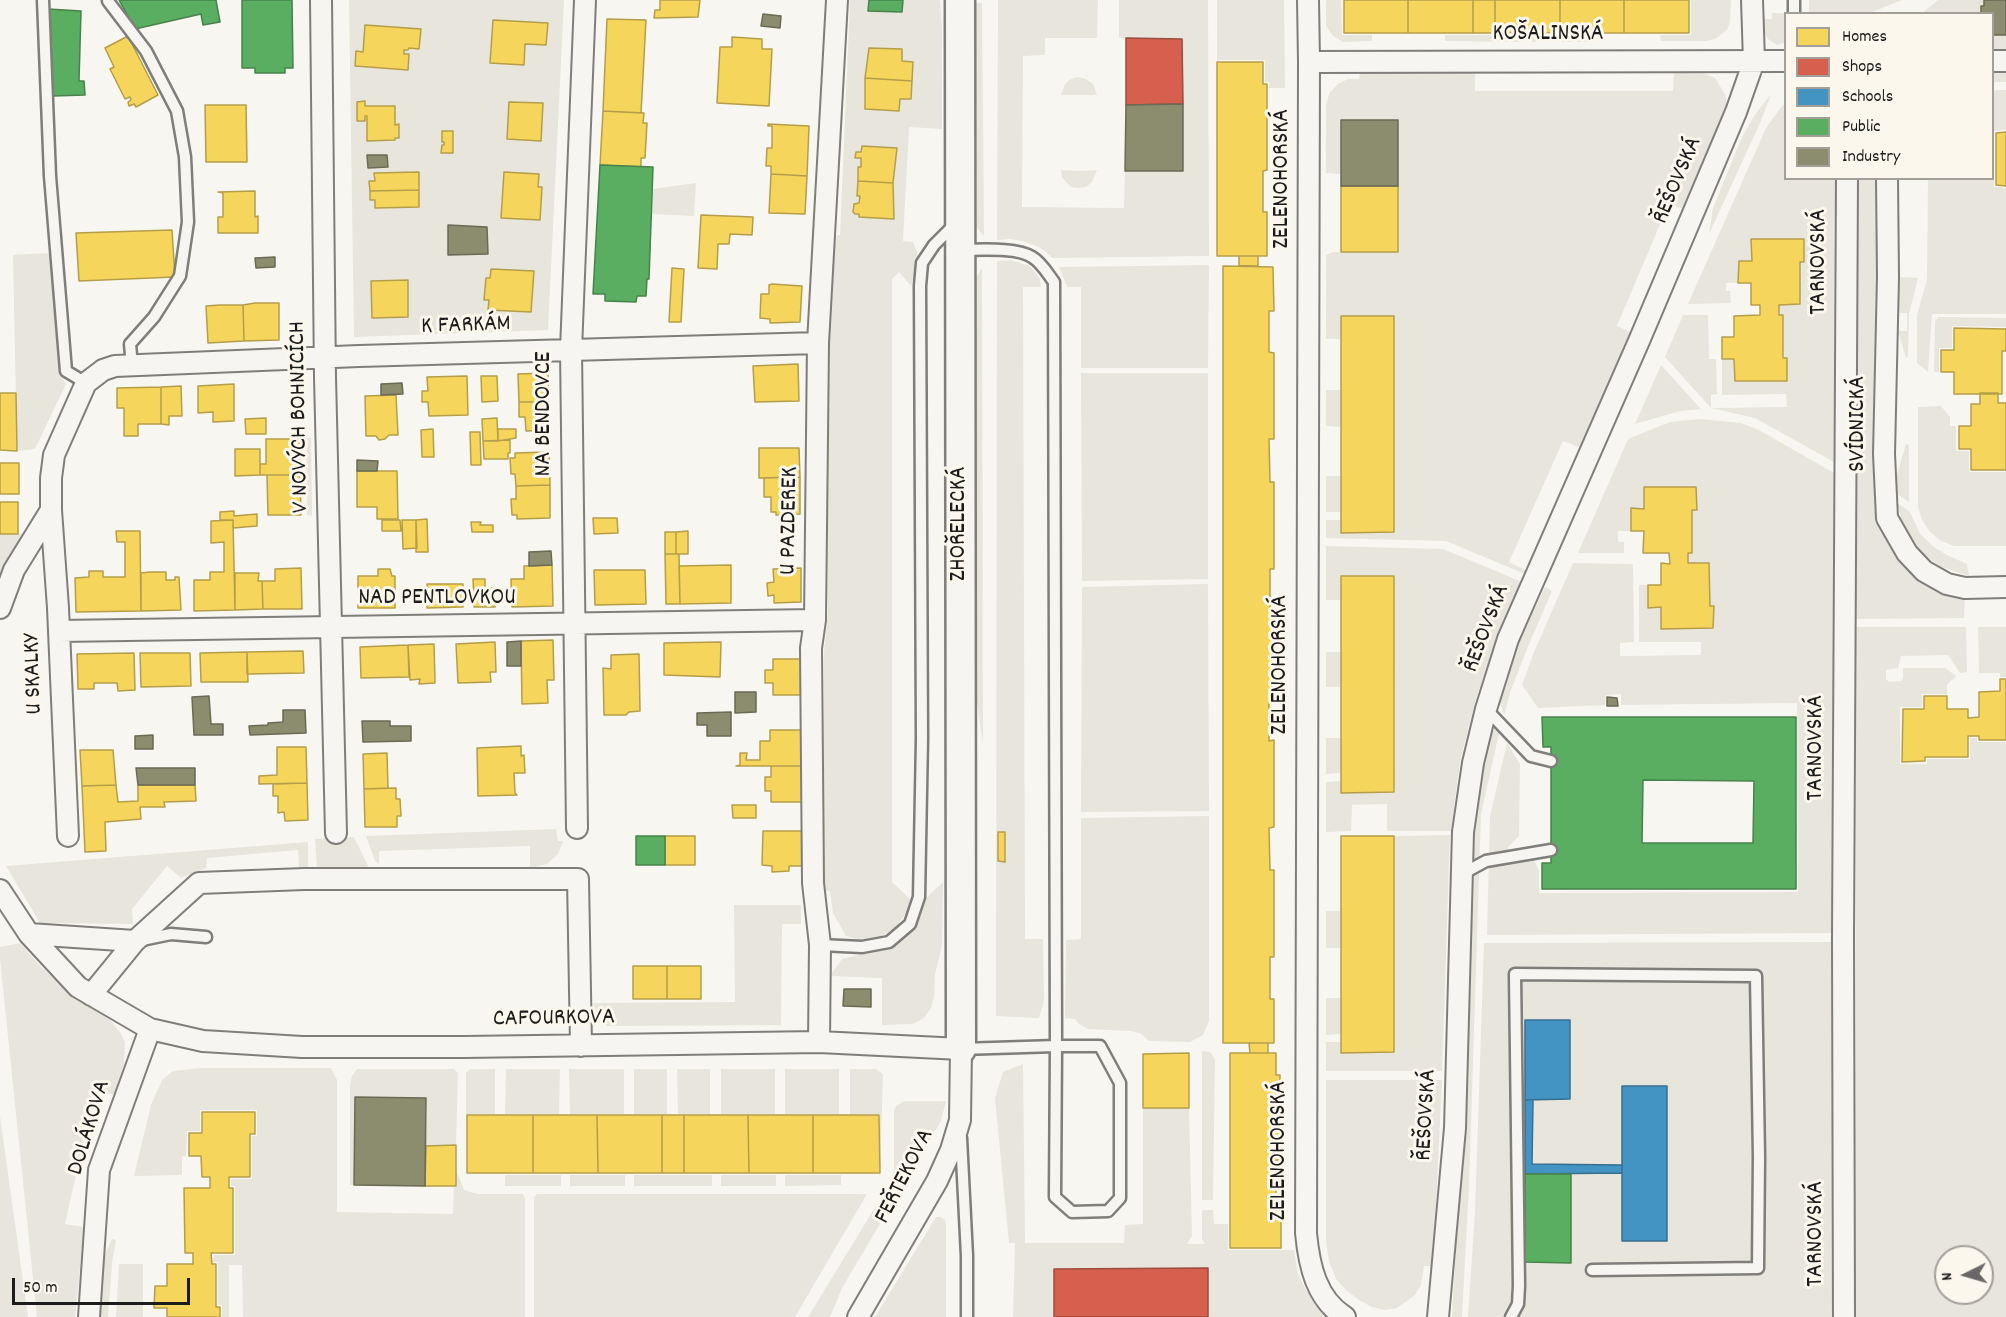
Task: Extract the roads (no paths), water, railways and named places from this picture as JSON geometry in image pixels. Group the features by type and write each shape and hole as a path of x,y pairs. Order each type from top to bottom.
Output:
{"street":[{"name":"V NOVÝCH BOHNICÍCH","path":"321,0 325,358 336,833"},
{"name":"NA BENDOVCE","path":"577,828 571,350 585,0"},
{"name":"U PAZDEREK","path":"819,1042 820,945 813,883 811,648 815,620 818,343 837,0"},
{"name":"ZHOŘELECKÁ","path":"960,0 961,1049"},
{"name":"ZELENOHORSKÁ","path":"1308,0 1306,1233 1310,1265 1317,1284 1328,1300 1345,1317"},
{"name":"ŘEŠOVSKÁ","path":"1438,1317 1455,1128 1463,832 1473,763 1486,709 1508,639 1658,298 1736,112 1754,61 1752,0"},
{"name":"KOŠALINSKÁ","path":"1309,62 1784,61"},
{"name":"TARNOVSKÁ","path":"1844,1317 1846,180"},
{"name":"SVÍDNICKÁ","path":"1887,180 1888,277 1884,454 1887,518 1906,553 1924,571 1947,584 1965,588 2006,587"},
{"name":"K FARKÁM","path":"124,366 818,343"},
{"path":"86,383 103,370 124,366"},
{"name":"U SKALKY","path":"68,836 51,510 54,455 86,383"},
{"name":"U SKALKY","path":"0,608 14,570 51,510"},
{"name":"NAD PENTLOVKOU","path":"59,631 815,620"},
{"path":"91,994 135,941 199,883 314,879 578,879 581,1046"},
{"name":"CAFOURKOVA","path":"0,890 29,933 78,987 150,1029 203,1041 302,1047 819,1042 961,1049"},
{"path":"29,933 135,941"},
{"name":"DOLÁKOVA","path":"89,1317 99,1170 150,1029"},
{"name":"FEŘTEKOVA","path":"858,1317 937,1182 951,1150 960,1120 961,1049"}],"lane":[{"path":"43,0 50,176 66,371 86,383"},
{"path":"108,1 146,51 177,111 185,157 188,222 180,276 154,317 130,344 124,366"},
{"path":"820,945 862,946 889,942 910,924 919,897 922,739 920,286 922,263 934,245 960,218"},
{"path":"961,250 1011,251 1030,255 1054,282 1056,1046 1055,1197 1072,1212 1108,1211 1120,1198 1120,1083 1100,1046 1056,1046 961,1049"},
{"path":"1486,709 1531,756 1551,761"},
{"path":"1462,874 1486,861 1551,850"},
{"path":"135,941 171,934 206,937"},
{"path":"1511,1317 1518,1304 1519,1286 1515,974 1756,976 1758,1268 1592,1270"},
{"path":"960,1120 968,1256 968,1317"}]}
